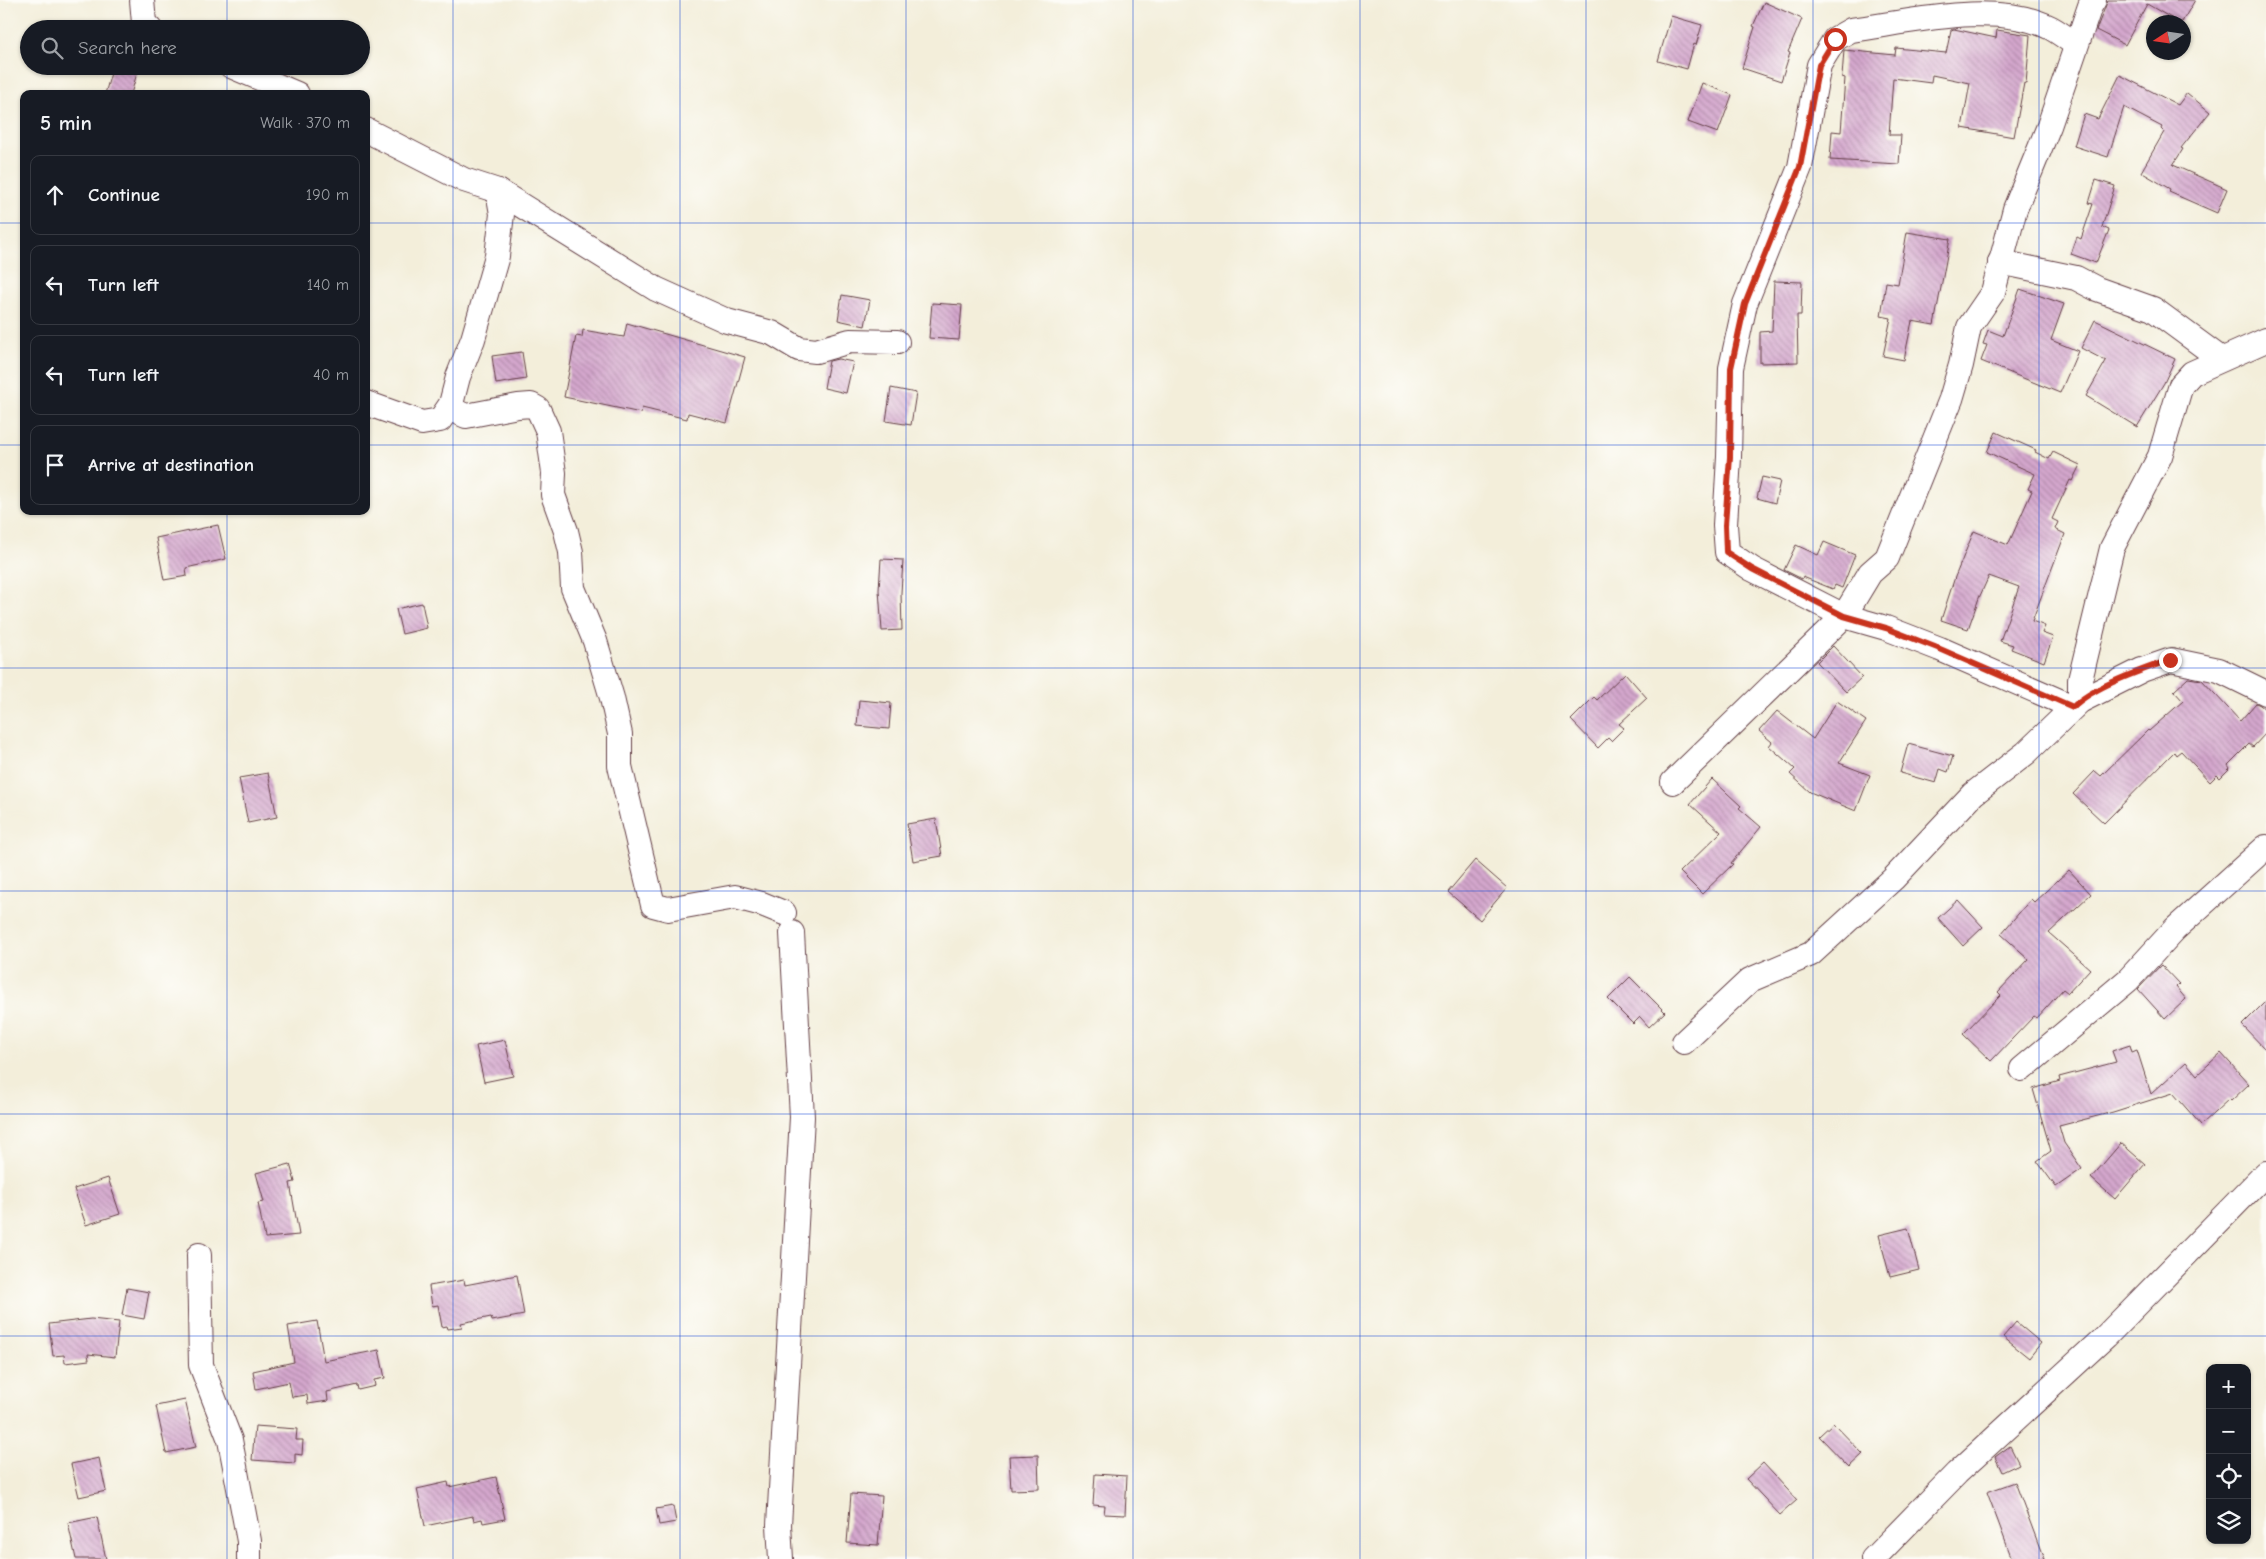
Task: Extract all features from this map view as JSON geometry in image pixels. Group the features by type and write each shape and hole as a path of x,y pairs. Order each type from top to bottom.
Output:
{"street":[{"path":"142,0 144,20"},
{"path":"1673,782 1844,616 1870,573 1887,558 1951,399 1962,365 1969,327 1993,292 2015,209 2046,134 2076,45 2094,0"},
{"path":"2076,45 2050,28 2018,17 1991,13 1851,30 1835,39 1819,65 1800,167 1745,304 1731,368 1730,457 1725,525 1726,552 1752,569 1844,616 1886,628 2076,704"},
{"path":"252,75 288,90"},
{"path":"370,132 464,180 498,191 656,290 727,321 772,333 798,349 816,351 850,341 897,342"},
{"path":"370,404 422,424 440,420 451,404 458,377 473,340 497,256 502,214 498,191"},
{"path":"2000,262 2076,278 2097,289 2153,309 2221,359"},
{"path":"2076,704 2112,548 2160,456 2168,423 2181,385 2192,373 2266,340"},
{"path":"451,404 455,411 466,416 531,405 538,409 548,431 554,474 553,495 566,531 571,552 573,588 595,641 612,698 620,734 620,766 653,905 668,908 735,897 762,904 788,923 802,1117 779,1525 781,1559"},
{"path":"1684,1042 1750,980 1811,954 1894,879 1973,794 2026,753 2076,704 2142,670 2170,660 2219,670 2266,692"},
{"path":"2022,1069 2128,980 2175,929 2266,848"},
{"path":"1873,1559 1957,1473 2106,1336 2266,1173"},
{"path":"199,1255 201,1365 230,1440 249,1541 249,1559"}],"building":[{"path":"2108,0 2195,0 2186,15 2166,15 2147,4 2125,45 2096,30"},
{"path":"1764,2 1802,19 1788,52 1790,53 1781,81 1742,68 1755,27 1753,26"},
{"path":"1671,16 1702,25 1687,69 1658,61"},
{"path":"1954,29 1996,38 1997,30 2030,35 2026,84 2024,83 2014,137 1962,128 1970,83 1932,75 1931,83 1893,78 1889,135 1901,135 1899,164 1830,160 1832,131 1841,132 1845,78 1842,77 1844,50 1895,55 1896,48 1946,53 1951,30"},
{"path":"110,75 136,75 132,90 106,90"},
{"path":"2120,75 2178,105 2187,93 2210,112 2181,148 2183,149 2173,165 2227,189 2217,213 2169,192 2170,189 2141,172 2164,132 2161,129 2162,127 2124,107 2108,157 2074,146 2084,114 2098,119"},
{"path":"1702,83 1732,95 1718,133 1688,122"},
{"path":"2096,180 2115,186 2102,227 2109,230 2096,263 2071,254 2077,237 2081,239 2093,204 2089,203"},
{"path":"1907,232 1950,239 1934,325 1912,321 1904,360 1883,356 1891,318 1881,316 1886,282 1898,284"},
{"path":"1774,281 1802,282 1801,315 1797,315 1798,362 1760,363 1760,332 1772,331"},
{"path":"2020,289 2064,304 2051,340 2078,351 2060,393 1981,361 1987,345 1983,344 1988,330 2003,336"},
{"path":"842,295 870,300 865,326 838,320"},
{"path":"932,303 962,305 959,340 929,338"},
{"path":"2095,320 2175,359 2164,383 2137,427 2086,396 2106,361 2081,348"},
{"path":"627,323 745,357 727,423 688,413 687,419 642,408 641,413 564,397 576,336 582,337 583,330 624,337"},
{"path":"522,352 526,379 496,384 492,356"},
{"path":"838,359 853,362 846,393 824,388 829,361"},
{"path":"891,388 916,393 911,425 886,421"},
{"path":"1996,432 2036,450 2035,452 2049,459 2053,452 2080,465 2072,481 2070,480 2052,519 2058,522 2055,529 2065,534 2032,621 2045,626 2042,633 2053,637 2044,662 2011,649 2013,645 2000,641 2019,587 1989,576 1968,629 1941,620 1955,577 1974,531 2008,545 2032,491 2028,489 2035,474 1987,452"},
{"path":"1762,477 1780,481 1775,503 1757,498"},
{"path":"218,525 226,559 186,568 187,576 164,580 156,538"},
{"path":"1824,542 1855,555 1842,588 1835,585 1833,589 1803,577 1802,579 1784,570 1796,545 1818,555"},
{"path":"881,559 903,560 901,593 902,630 882,631 879,590"},
{"path":"422,603 427,628 402,634 396,609"},
{"path":"1833,646 1862,677 1846,692 1817,662"},
{"path":"1625,673 1647,698 1619,724 1624,728 1611,741 1608,738 1598,748 1571,720 1594,697 1597,700"},
{"path":"2188,678 2202,680 2240,721 2256,703 2260,705 2266,710 2266,733 2253,747 2249,744 2228,765 2230,768 2220,778 2217,775 2210,782 2181,751 2176,755 2174,752 2104,823 2073,794 2095,771 2101,776 2148,730 2183,701 2174,691"},
{"path":"859,700 891,703 889,729 857,726"},
{"path":"1837,701 1866,721 1839,763 1870,775 1856,811 1810,792 1790,774 1795,769 1769,746 1772,742 1759,731 1777,711 1813,739"},
{"path":"1908,744 1953,756 1948,772 1940,769 1936,783 1900,773"},
{"path":"268,773 277,817 248,823 239,778"},
{"path":"1712,779 1741,806 1739,808 1761,827 1731,863 1733,864 1702,894 1680,872 1721,832 1690,804"},
{"path":"936,819 942,856 913,861 907,824"},
{"path":"1475,860 1507,888 1480,920 1448,892"},
{"path":"2069,870 2091,894 2049,933 2090,969 2068,993 2063,989 2037,1018 2034,1016 1991,1061 1963,1034 2001,995 1998,992 2029,959 2001,934 2031,899 2034,902"},
{"path":"1958,900 1983,927 1963,946 1938,918"},
{"path":"2161,965 2179,984 2176,987 2186,999 2165,1019 2138,989"},
{"path":"1630,977 1665,1012 1649,1027 1640,1017 1633,1024 1608,999"},
{"path":"2266,1001 2266,1050 2242,1025"},
{"path":"505,1040 513,1076 484,1082 476,1046"},
{"path":"2130,1045 2132,1052 2137,1050 2151,1094 2186,1062 2197,1075 2221,1053 2249,1084 2231,1101 2229,1099 2201,1125 2173,1093 2113,1112 2059,1126 2064,1143 2082,1169 2056,1187 2037,1161 2051,1151 2033,1089 2060,1081 2059,1077 2116,1062 2112,1051"},
{"path":"2121,1143 2145,1164 2115,1199 2091,1178"},
{"path":"290,1164 295,1182 290,1183 299,1235 265,1238 258,1203 264,1202 256,1173"},
{"path":"108,1178 120,1214 86,1225 74,1189"},
{"path":"1908,1228 1919,1270 1890,1277 1879,1235"},
{"path":"517,1275 524,1315 492,1321 491,1317 461,1323 462,1327 448,1329 447,1326 442,1327 438,1305 432,1306 429,1286 464,1280 465,1285"},
{"path":"127,1288 149,1292 144,1319 122,1315"},
{"path":"91,1319 119,1322 115,1357 88,1354 89,1360 65,1363 64,1355 53,1356 49,1324"},
{"path":"317,1321 324,1361 379,1350 385,1378 374,1380 375,1386 358,1390 357,1385 327,1392 328,1401 308,1404 307,1395 292,1397 289,1382 256,1389 253,1371 294,1362 288,1326"},
{"path":"2016,1322 2041,1343 2029,1358 2003,1337"},
{"path":"185,1400 196,1447 166,1453 156,1406"},
{"path":"1833,1423 1863,1454 1849,1467 1819,1436"},
{"path":"255,1426 297,1429 296,1440 303,1440 302,1455 295,1454 295,1463 252,1460"},
{"path":"2010,1446 2019,1464 2002,1472 1995,1457"},
{"path":"1038,1455 1039,1489 1011,1490 1009,1456"},
{"path":"99,1458 106,1491 79,1497 71,1464"},
{"path":"1763,1463 1797,1500 1780,1515 1746,1479"},
{"path":"1095,1474 1127,1476 1125,1515 1104,1514 1105,1506 1093,1505"},
{"path":"496,1477 505,1519 483,1523 482,1519 474,1521 473,1516 425,1526 417,1489 448,1482 449,1487"},
{"path":"2015,1482 2044,1559 2012,1559 1987,1492"},
{"path":"851,1494 882,1496 878,1545 847,1543"},
{"path":"673,1506 676,1522 659,1525 656,1509"},
{"path":"97,1517 106,1559 76,1559 68,1523"}],"route":[{"path":"1835,39 1819,65 1800,167 1745,304 1731,368 1730,457 1725,525 1726,552 1752,569 1844,616 1886,628 1940,649 1982,666 2039,694 2073,707 2080,701 2112,684 2170,660"}]}
